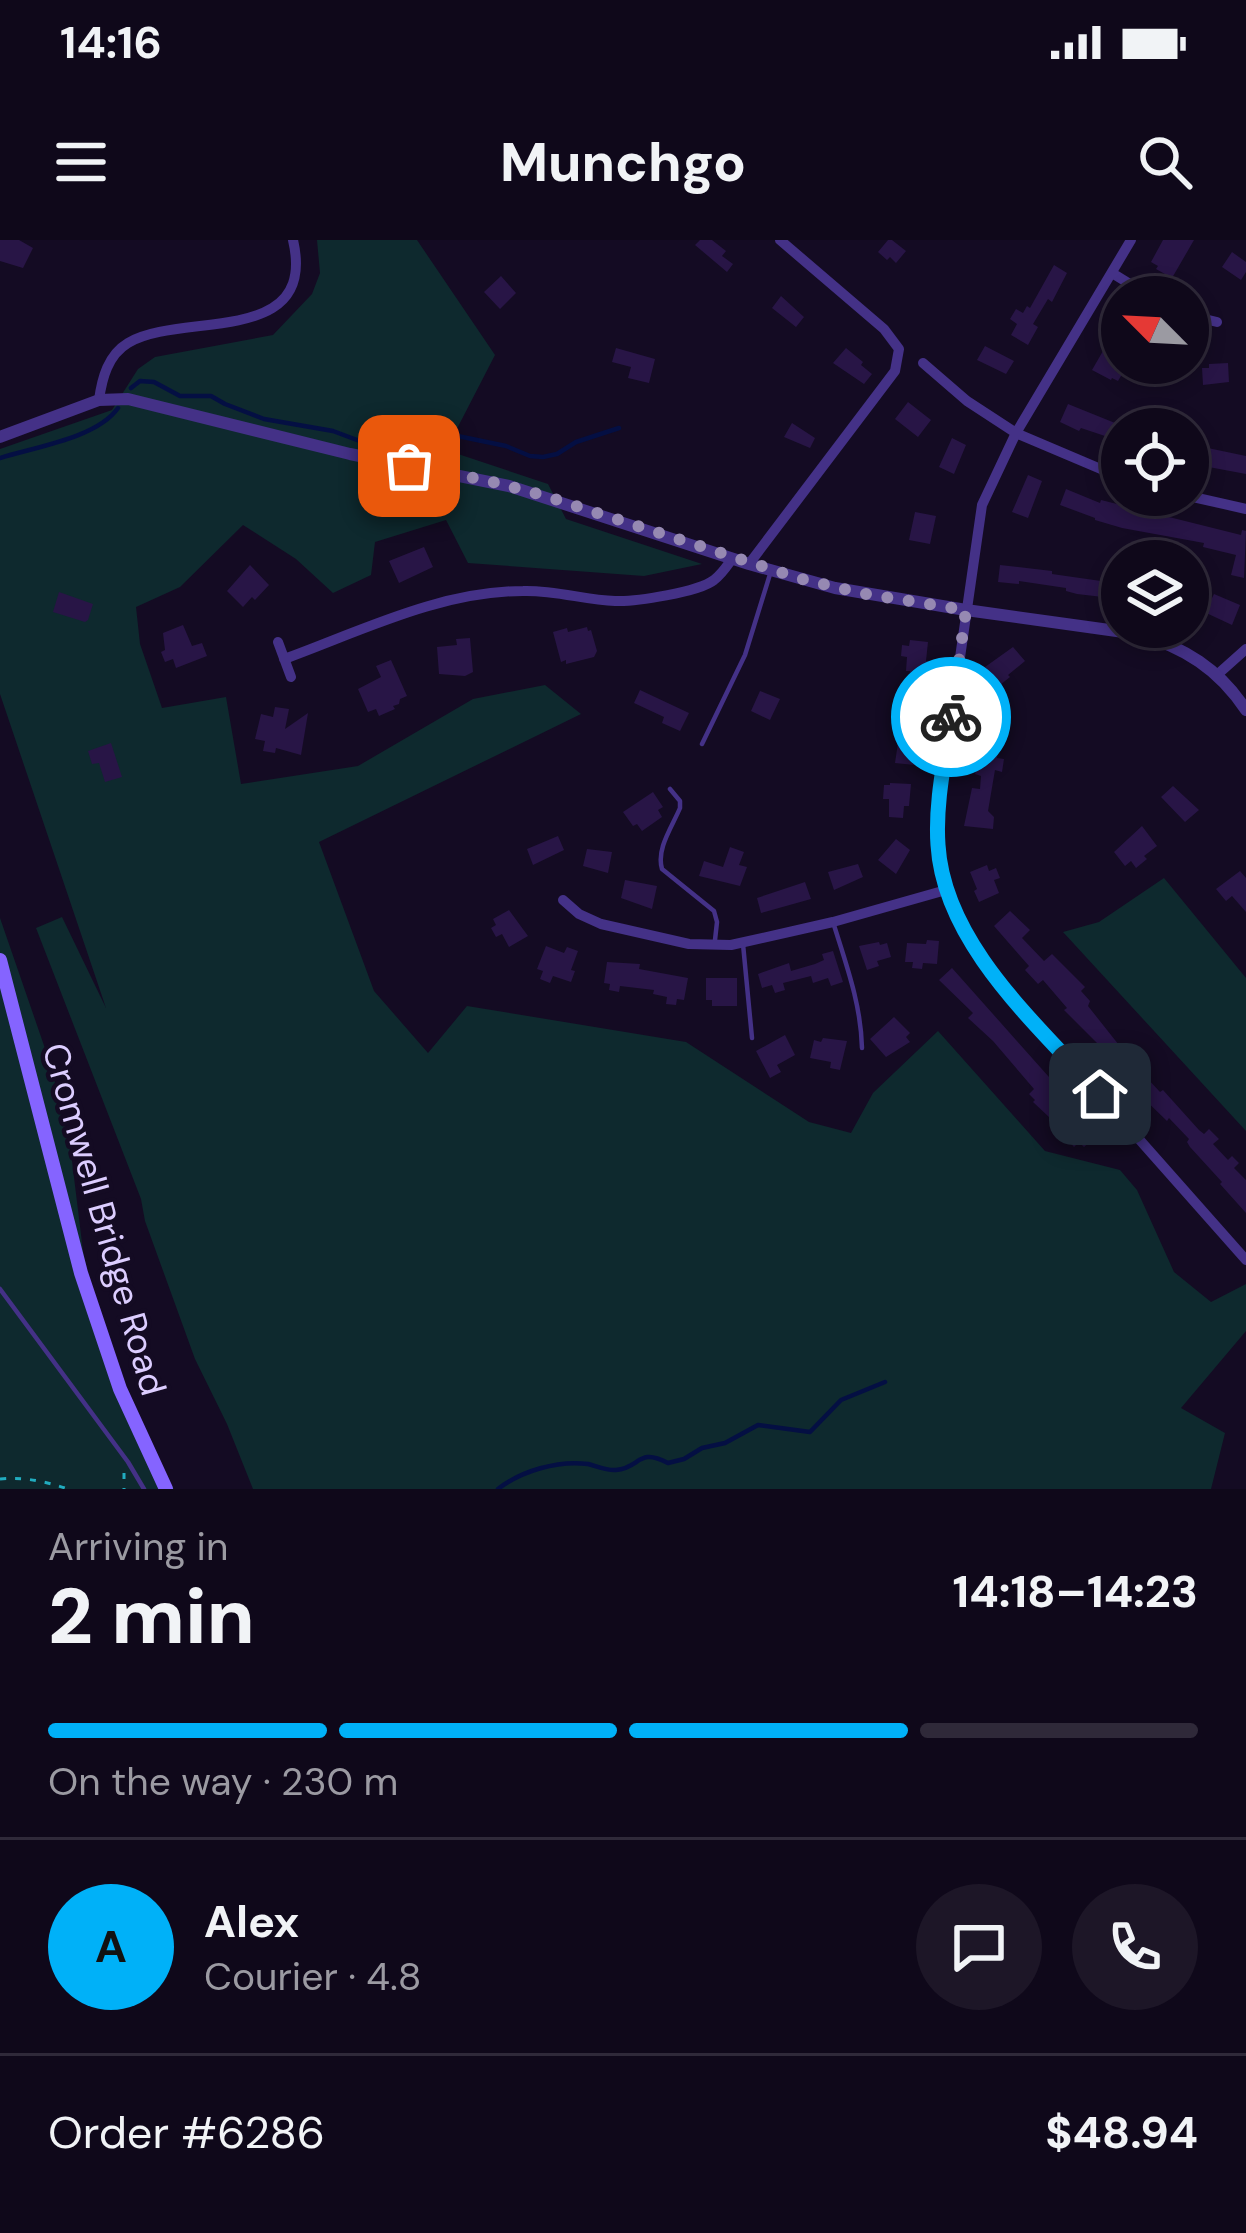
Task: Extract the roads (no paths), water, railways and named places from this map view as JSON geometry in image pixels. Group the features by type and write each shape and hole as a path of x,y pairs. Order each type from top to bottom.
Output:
{"main road":[{"name":"Cromwell Bridge Road","path":"0,960 101,1335 166,1489"}],"street":[{"path":"99,400 108,365 127,343 159,333 250,320 276,305 296,270 292,240"},
{"path":"749,564 898,361 899,350 884,329 780,240"},
{"path":"1131,240 1016,433 982,505 939,803 938,846 946,890 962,930 984,964 1246,1260"},
{"path":"1112,273 1117,276"},
{"path":"1209,320 1217,322"},
{"path":"923,363 967,401 1016,433 1101,469"},
{"path":"0,437 99,400 124,398 330,449 509,486 835,588 1138,634 1180,648 1218,674 1246,710"},
{"path":"1209,500 1246,508"},
{"path":"284,659 460,597 546,591 619,602 710,584 732,559"},
{"path":"278,642 291,677"},
{"path":"1218,674 1246,649"},
{"path":"563,900 601,924 715,946 743,944 946,890"}],"lane":[{"path":"702,744 745,655 771,571"},
{"path":"670,789 680,808 659,861 714,911 715,946"},
{"path":"833,922 859,1008 862,1048"},
{"path":"743,944 752,1038"},
{"path":"0,1288 144,1489"}],"waterway":[{"path":"131,388 140,381 154,382 180,396 211,396 264,419 357,440 402,444 448,434 530,456 557,454 576,442 619,428"},
{"path":"0,458 81,434 118,408"},
{"path":"498,1489 552,1465 576,1463 616,1470 650,1457 668,1463 725,1443 758,1425 810,1432 841,1400 885,1382"}]}
